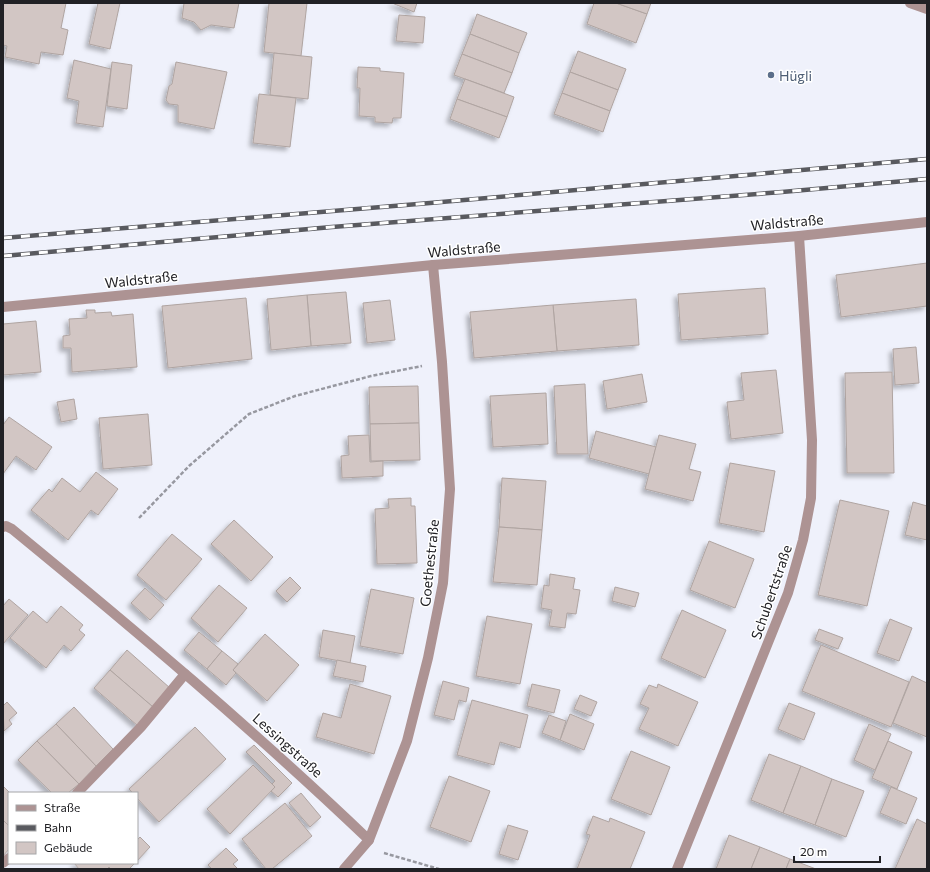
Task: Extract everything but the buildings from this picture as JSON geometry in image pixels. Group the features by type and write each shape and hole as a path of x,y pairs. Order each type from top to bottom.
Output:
{"street":[{"path":"910,3 927,9"},
{"name":"Waldstraße","path":"3,307 433,265 799,236 927,222"},
{"name":"Schubertstraße","path":"677,869 788,594 803,540 810,498 812,440 799,236"},
{"name":"Goethestraße","path":"344,869 366,843 407,741 428,658 443,583 450,489 442,362 433,265"},
{"name":"Lessingstraße","path":"3,527 6,526 12,529 233,714 308,782 366,843"},
{"path":"78,792 141,727 185,674"}],"path":[{"path":"139,518 189,466 249,414 295,396 371,376 442,362"},
{"path":"366,843 439,869"}],"railway":[{"path":"3,238 430,203 927,159"},
{"path":"3,256 332,227 782,192 927,179"}],"place":[{"name":"Hügli","path":"771,75"}]}
